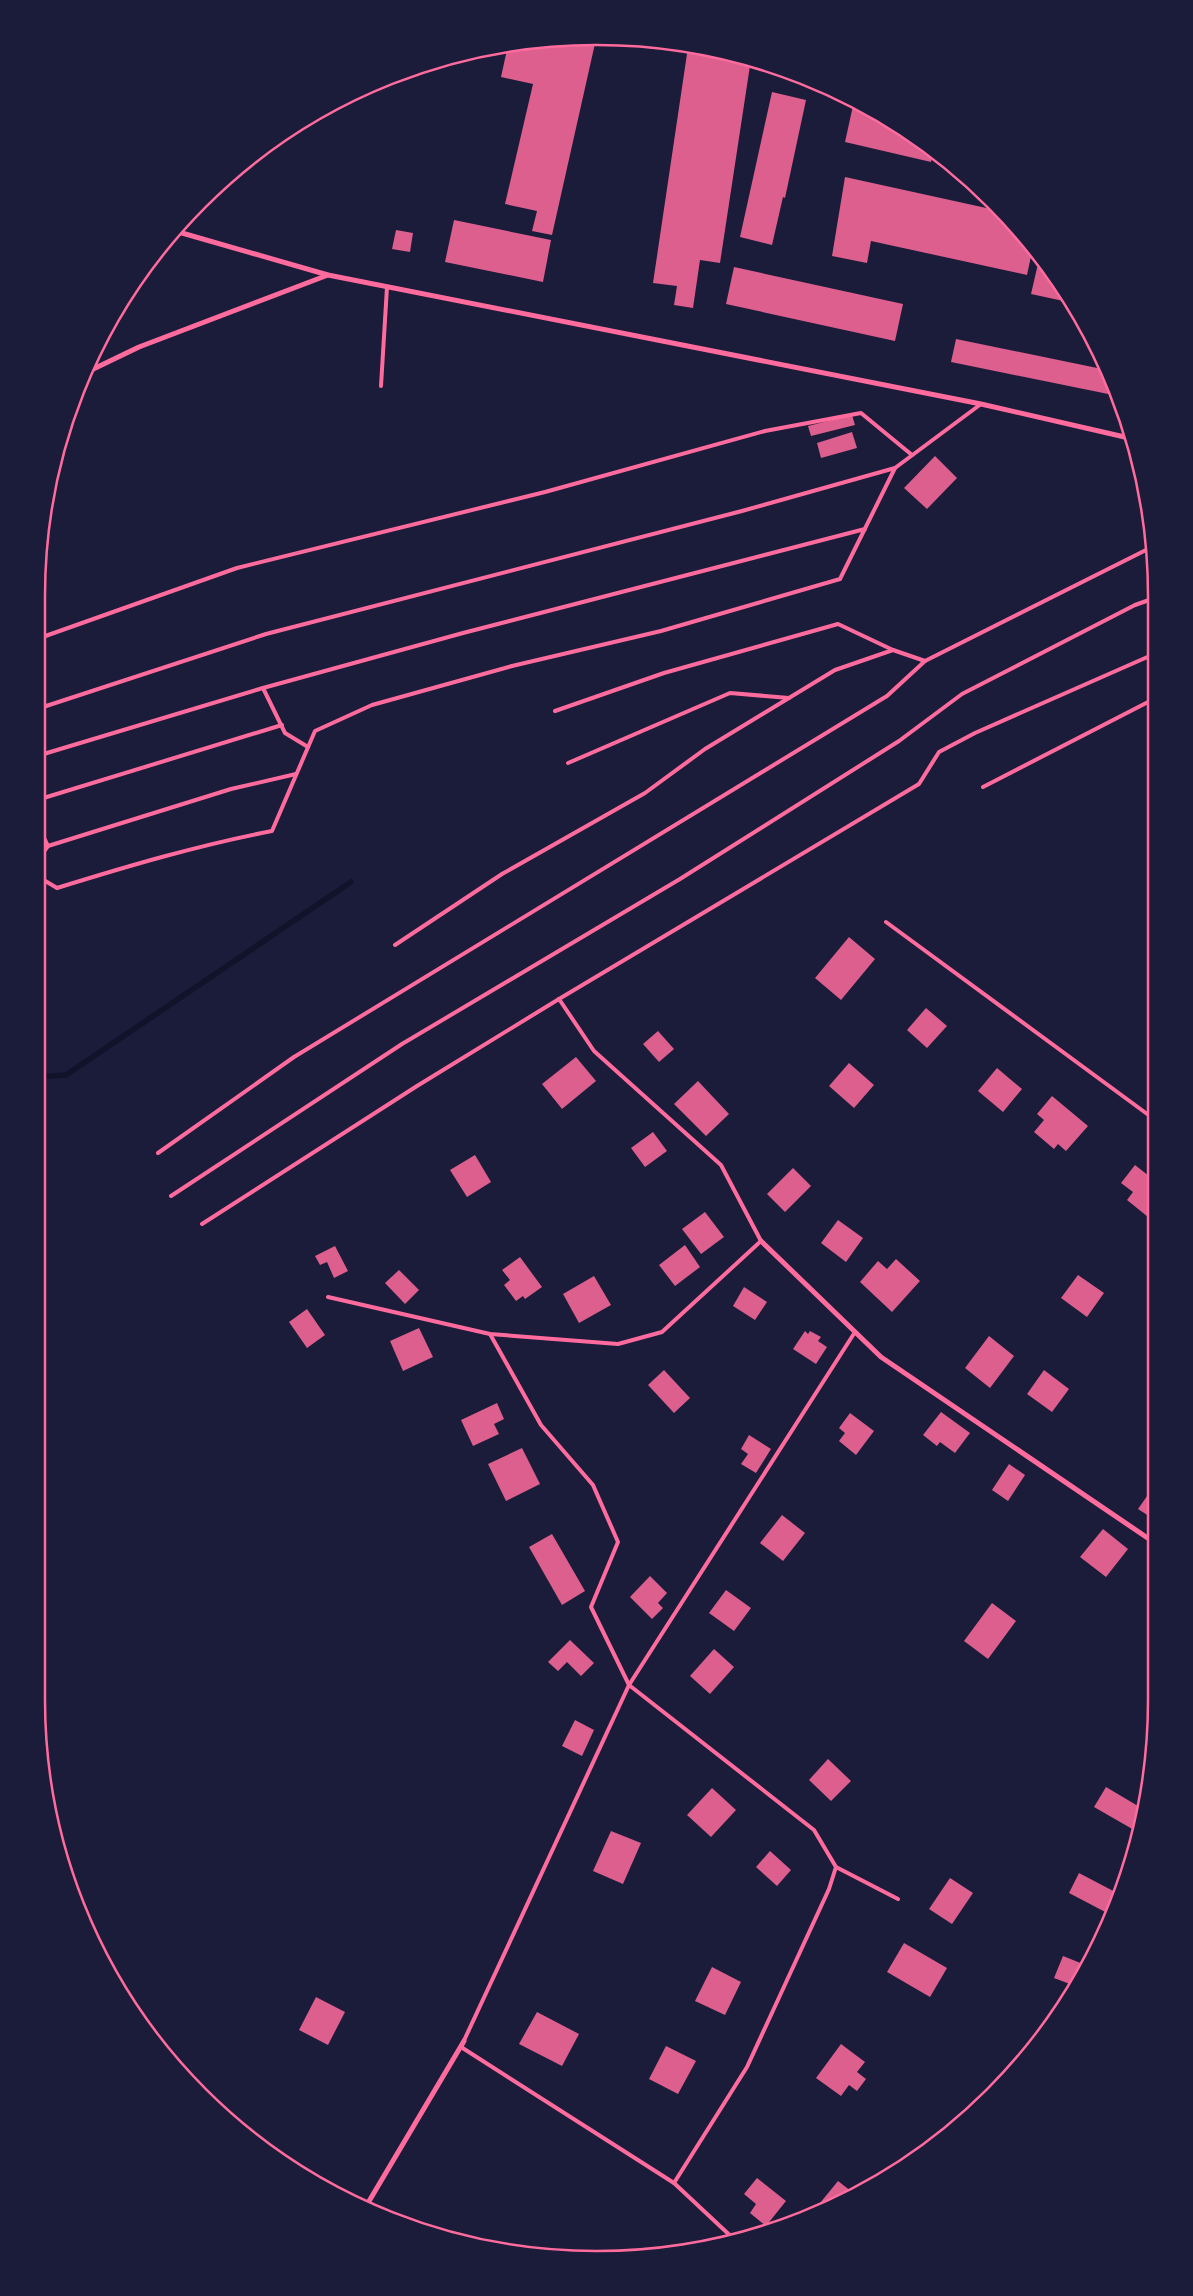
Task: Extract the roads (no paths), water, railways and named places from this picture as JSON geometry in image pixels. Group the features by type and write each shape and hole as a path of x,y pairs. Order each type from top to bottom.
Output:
{"street":[{"path":"182,233 328,275 981,404 1124,437"},
{"path":"95,368 140,347 328,275"},
{"path":"761,1242 881,1357 1148,1538"},
{"path":"369,2201 464,2041"}],"lane":[{"path":"381,386 387,287"},
{"path":"45,706 266,634 742,511 895,468 981,404"},
{"path":"45,636 236,568 545,492 765,431 861,413 912,455"},
{"path":"45,881 57,888 154,858 219,841 272,831 315,731 372,705 512,666 661,631 840,579 895,468"},
{"path":"45,754 263,688 463,633 865,529"},
{"path":"158,1153 294,1056 887,696 925,661 1146,550"},
{"path":"171,1196 402,1044 518,977 764,826 899,740 962,694 1148,600"},
{"path":"555,711 664,673 838,624 893,650 925,661"},
{"path":"395,945 502,874 644,793 705,749 835,670 893,650"},
{"path":"202,1224 417,1086 919,784 939,752 975,732 1148,657"},
{"path":"263,688 285,733 308,747"},
{"path":"568,763 730,693 789,698"},
{"path":"983,786 1148,702"},
{"path":"45,798 282,726"},
{"path":"45,850 48,846 231,789 296,774"},
{"path":"45,840 48,846"},
{"path":"886,922 1148,1115"},
{"path":"328,1297 490,1334 618,1344 662,1332 761,1242 720,1165 594,1051 559,999"},
{"path":"729,2234 674,2183 461,2047 629,1685 854,1332"},
{"path":"490,1334 541,1425 593,1484 618,1542 592,1607 629,1685 814,1830 836,1866 898,1898"},
{"path":"674,2183 747,2067 829,1889 836,1866"}],"waterway":[{"path":"45,1076 66,1075 351,882"}]}
